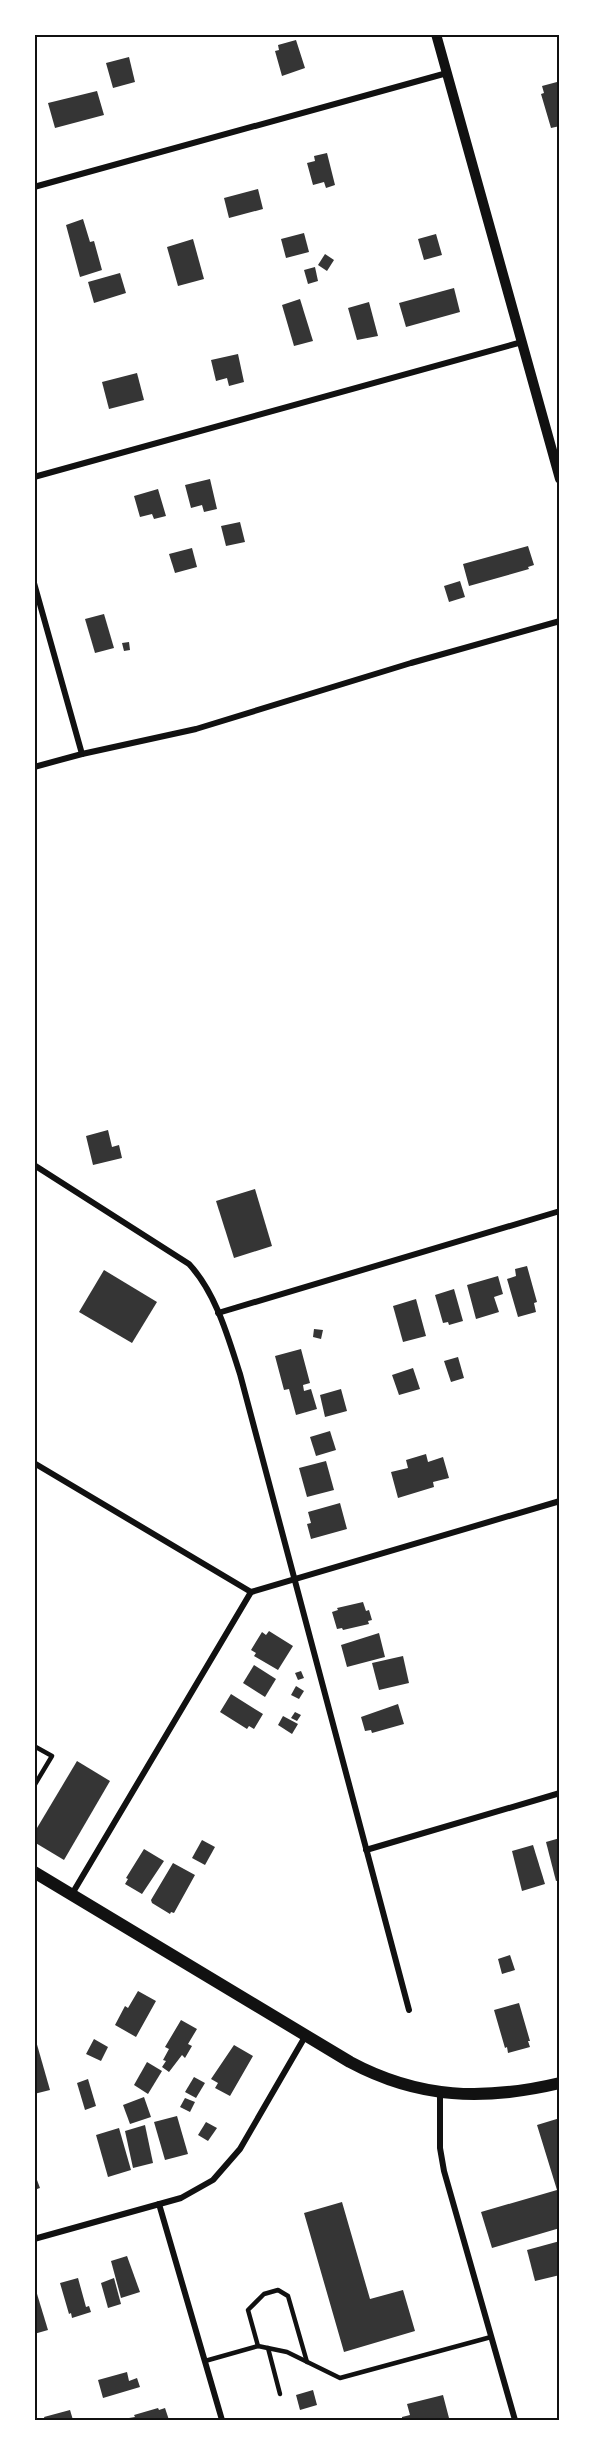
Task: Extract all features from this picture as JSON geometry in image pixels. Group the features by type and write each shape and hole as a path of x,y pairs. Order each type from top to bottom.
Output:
{"main road":[{"path":"34,1872 370,2073 414,2088 465,2095 494,2094 560,2083"}],"street":[{"path":"436,34 560,478"},
{"path":"34,188 447,73"},
{"path":"34,477 522,342"},
{"path":"34,583 82,754"},
{"path":"34,767 196,729 560,621"},
{"path":"34,1165 189,1264 204,1284 218,1313 240,1374 409,2010"},
{"path":"218,1313 560,1211"},
{"path":"34,1463 251,1592"},
{"path":"72,1894 251,1592 560,1501"},
{"path":"366,1850 560,1793"},
{"path":"34,2239 181,2198 202,2188 230,2163 260,2118 306,2036"},
{"path":"440,2092 441,2159 515,2421"},
{"path":"159,2204 222,2421"}],"lane":[{"path":"34,1746 52,1755 34,1786"},
{"path":"258,2346 248,2310 264,2294 278,2290 288,2296 307,2362"},
{"path":"205,2361 258,2346 287,2352 340,2378 491,2337"},
{"path":"268,2348 280,2394"}],"building":[{"path":"296,40 305,68 282,76 275,51 279,50 278,45"},
{"path":"129,57 135,82 113,88 106,63"},
{"path":"557,82 560,89 560,126 551,128 541,94 544,93 542,86"},
{"path":"97,91 104,115 55,128 48,103"},
{"path":"327,153 335,185 326,188 324,182 313,185 307,163 315,161 314,156"},
{"path":"258,189 263,209 229,218 224,198"},
{"path":"83,219 90,242 94,241 102,270 80,277 66,225"},
{"path":"304,233 309,252 286,258 281,239"},
{"path":"436,234 442,255 424,260 418,239"},
{"path":"193,239 204,279 178,286 167,247"},
{"path":"325,254 334,260 327,271 318,265"},
{"path":"315,267 318,281 308,284 304,270"},
{"path":"120,273 126,293 94,303 88,282"},
{"path":"454,288 460,312 406,327 399,303"},
{"path":"300,299 313,341 294,346 282,305"},
{"path":"369,302 378,336 357,340 348,308"},
{"path":"238,354 244,382 229,386 227,378 216,381 211,360"},
{"path":"137,373 144,400 109,409 102,382"},
{"path":"210,479 217,509 204,512 202,505 191,508 185,485"},
{"path":"158,489 166,516 154,519 152,514 140,517 134,496"},
{"path":"240,522 245,542 226,546 221,526"},
{"path":"528,546 534,565 528,567 529,569 469,586 463,564"},
{"path":"192,548 197,567 175,573 169,554"},
{"path":"460,581 465,597 449,602 444,586"},
{"path":"104,614 114,648 95,653 85,619"},
{"path":"129,642 130,650 124,651 122,643"},
{"path":"108,1130 112,1147 119,1145 122,1158 93,1165 86,1136"},
{"path":"255,1189 272,1246 234,1258 216,1201"},
{"path":"527,1266 537,1302 534,1303 536,1312 518,1317 507,1279 516,1276 515,1269"},
{"path":"104,1270 157,1302 132,1343 79,1312"},
{"path":"498,1276 503,1294 494,1297 499,1312 476,1319 467,1285"},
{"path":"454,1289 463,1321 449,1325 448,1322 443,1323 435,1295"},
{"path":"416,1299 426,1336 403,1342 393,1306"},
{"path":"314,1329 323,1330 321,1339 313,1337"},
{"path":"301,1349 310,1383 303,1385 304,1391 311,1389 317,1409 296,1415 289,1389 284,1390 275,1356"},
{"path":"458,1357 464,1378 451,1382 444,1361"},
{"path":"413,1368 420,1389 399,1395 392,1375"},
{"path":"341,1389 347,1411 325,1417 320,1395"},
{"path":"330,1431 336,1450 316,1456 310,1437"},
{"path":"426,1454 428,1462 443,1457 449,1478 433,1482 434,1487 398,1498 391,1472 408,1468 406,1460"},
{"path":"326,1461 334,1490 307,1497 299,1468"},
{"path":"340,1503 347,1529 311,1539 307,1524 311,1523 308,1512"},
{"path":"363,1602 372,1620 368,1621 369,1624 343,1630 342,1628 337,1629 332,1612 338,1610 337,1608"},
{"path":"269,1631 293,1646 278,1670 254,1656 256,1653 251,1650 262,1632 266,1635"},
{"path":"379,1633 385,1657 347,1667 341,1645"},
{"path":"403,1656 409,1683 379,1690 372,1663"},
{"path":"254,1665 276,1679 265,1697 243,1683"},
{"path":"301,1671 304,1678 298,1680 295,1673"},
{"path":"296,1686 304,1691 299,1699 291,1695"},
{"path":"231,1694 263,1714 254,1729 249,1726 247,1729 220,1712"},
{"path":"398,1704 404,1724 372,1733 371,1730 365,1731 361,1717"},
{"path":"295,1712 301,1715 297,1721 291,1718"},
{"path":"283,1716 298,1724 292,1734 278,1725"},
{"path":"77,1761 110,1781 64,1860 34,1842 34,1833"},
{"path":"560,1838 560,1880 556,1881 546,1842"},
{"path":"202,1840 215,1847 205,1865 192,1858"},
{"path":"533,1845 545,1884 522,1891 512,1851"},
{"path":"144,1849 164,1861 142,1894 125,1884 128,1879 126,1878"},
{"path":"173,1863 195,1875 174,1913 170,1914 152,1903 151,1900"},
{"path":"510,1955 515,1970 502,1974 498,1959"},
{"path":"138,1991 156,2001 136,2037 115,2025 125,2006 128,2008"},
{"path":"519,2003 530,2047 508,2053 494,2010"},
{"path":"181,2020 197,2029 188,2044 192,2046 185,2058 182,2055 169,2072 162,2067 169,2049 165,2047"},
{"path":"94,2039 108,2047 101,2061 86,2054"},
{"path":"36,2041 50,2090 34,2094 34,2042"},
{"path":"234,2045 253,2056 230,2096 215,2088 218,2083 211,2079"},
{"path":"147,2062 162,2071 148,2094 134,2085"},
{"path":"194,2077 205,2083 196,2098 185,2092"},
{"path":"88,2079 96,2106 85,2110 77,2083"},
{"path":"144,2097 151,2117 130,2124 123,2105"},
{"path":"185,2098 195,2102 190,2112 180,2107"},
{"path":"177,2116 188,2154 165,2160 154,2122"},
{"path":"560,2118 560,2228 492,2248 481,2212 557,2190 537,2125"},
{"path":"206,2122 217,2128 208,2141 198,2135"},
{"path":"145,2125 153,2163 133,2168 125,2131"},
{"path":"119,2128 131,2170 108,2177 96,2135"},
{"path":"34,2172 40,2188 34,2190"},
{"path":"342,2202 370,2299 403,2290 415,2331 344,2352 304,2213"},
{"path":"560,2241 560,2275 535,2281 527,2250"},
{"path":"127,2256 140,2292 121,2298 111,2261"},
{"path":"78,2278 86,2307 89,2306 91,2312 72,2318 60,2283"},
{"path":"114,2278 121,2304 108,2308 101,2283"},
{"path":"34,2284 48,2330 34,2334"},
{"path":"127,2372 129,2381 137,2378 140,2387 103,2398 98,2380"},
{"path":"313,2390 317,2405 300,2410 296,2395"},
{"path":"443,2395 449,2418 402,2420 402,2417 410,2415 407,2404"},
{"path":"158,2408 159,2410 165,2408 169,2420 130,2420 129,2418 135,2417 134,2415"},
{"path":"70,2410 73,2420 45,2420 44,2417"}]}
